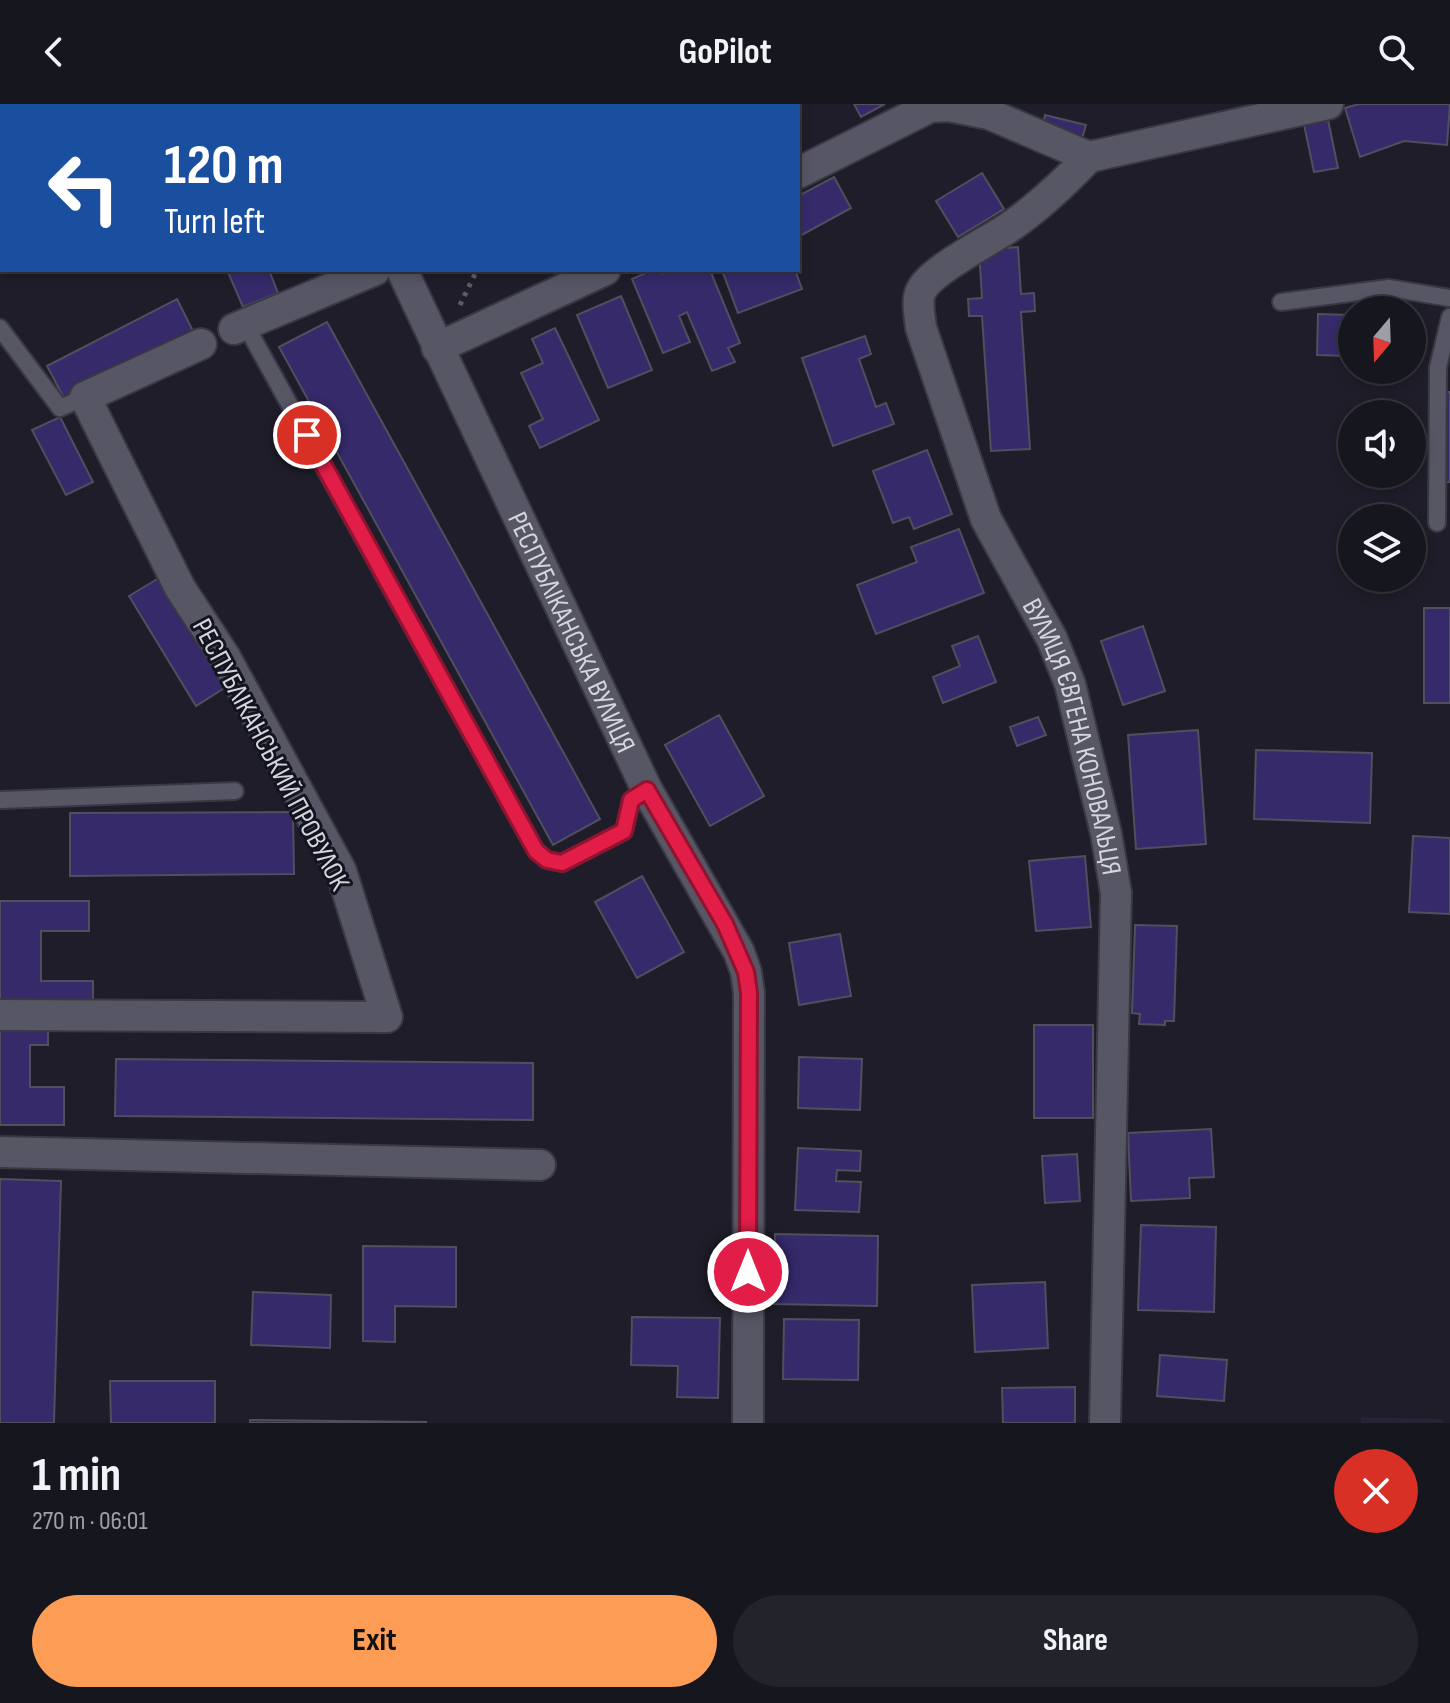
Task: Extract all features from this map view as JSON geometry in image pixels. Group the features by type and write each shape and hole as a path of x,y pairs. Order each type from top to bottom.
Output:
{"street":[{"path":"800,172 930,107 965,107 989,114 1089,157 1328,104"},
{"name":"ВУЛИЦЯ ЄВГЕНА КОНОВАЛЬЦЯ","path":"1089,157 1053,193 1012,226 936,274 921,291 918,309 921,328 986,519 1052,639 1070,684 1097,791 1114,878 1116,908 1105,1423"},
{"path":"240,326 370,272"},
{"name":"РЕСПУБЛІКАНСЬКА ВУЛИЦЯ","path":"403,272 647,790 725,924 746,972 749,993 748,1423"},
{"path":"437,348 601,272"},
{"path":"85,397 201,344"},
{"name":"РЕСПУБЛІКАНСЬКИЙ ПРОВУЛОК","path":"0,1015 387,1017 341,871 225,657 180,588 85,397"},
{"path":"0,1152 540,1165"}],"lane":[{"path":"1281,302 1389,288 1450,298"},
{"path":"1437,523 1438,367 1450,317"},
{"path":"240,326 536,851 547,860 562,863 624,831 631,800 647,790"},
{"path":"0,328 60,408 85,397"},
{"path":"0,800 235,791"}],"shaded area":[{"path":"1361,1417 1443,1419 1443,1423 1361,1423"}],"building":[{"path":"854,104 885,104 861,117"},
{"path":"1359,104 1450,104 1447,145 1404,141 1360,157 1345,108"},
{"path":"1326,110 1338,168 1314,172 1302,115"},
{"path":"1045,115 1086,125 1081,142 1041,132"},
{"path":"982,173 1004,209 958,237 936,201"},
{"path":"834,177 851,208 800,236 800,195"},
{"path":"1018,247 1021,294 1034,293 1035,311 1021,312 1030,449 991,451 982,316 969,316 968,299 982,298 979,250"},
{"path":"228,272 270,272 278,293 243,307"},
{"path":"648,272 711,272 740,343 728,348 735,362 712,371 687,312 679,316 690,342 663,353 632,279"},
{"path":"723,272 796,272 802,289 738,313"},
{"path":"621,296 652,370 608,388 577,315"},
{"path":"177,299 194,333 64,398 47,366"},
{"path":"1318,314 1338,315 1338,356 1317,355"},
{"path":"327,322 600,819 553,845 279,347"},
{"path":"555,328 599,420 540,448 529,426 543,419 521,373 543,363 532,339"},
{"path":"865,336 871,354 859,359 876,407 886,403 894,424 833,446 802,358"},
{"path":"1446,392 1450,392 1450,482 1445,482"},
{"path":"60,417 93,482 66,495 32,430"},
{"path":"927,450 952,514 914,529 909,517 893,523 873,471"},
{"path":"959,529 984,593 876,634 857,585 917,562 911,547"},
{"path":"159,578 226,687 196,706 129,596"},
{"path":"1424,608 1450,608 1450,703 1424,703"},
{"path":"1143,626 1165,691 1123,705 1101,641"},
{"path":"978,636 996,682 943,703 933,677 960,666 952,646"},
{"path":"719,715 764,796 710,826 665,745"},
{"path":"1038,717 1046,735 1017,746 1010,727"},
{"path":"1198,730 1206,844 1136,849 1128,735"},
{"path":"1256,750 1372,753 1370,823 1254,819"},
{"path":"293,812 294,874 70,876 70,813"},
{"path":"1413,836 1450,838 1450,914 1409,912"},
{"path":"1085,856 1091,927 1036,931 1029,861"},
{"path":"642,876 684,952 637,978 595,902"},
{"path":"0,901 89,901 89,931 41,931 41,981 93,981 93,1009 0,1009"},
{"path":"1135,925 1177,926 1174,1021 1165,1021 1165,1025 1139,1024 1140,1014 1132,1013"},
{"path":"840,934 851,996 799,1005 789,943"},
{"path":"0,1023 48,1023 48,1045 30,1045 30,1087 64,1087 64,1125 0,1125"},
{"path":"1034,1025 1093,1025 1093,1118 1034,1118"},
{"path":"799,1057 862,1059 860,1110 798,1108"},
{"path":"116,1059 533,1063 533,1120 115,1116"},
{"path":"1211,1129 1214,1177 1189,1178 1190,1198 1131,1201 1128,1133"},
{"path":"798,1148 861,1151 860,1171 837,1170 836,1181 861,1182 859,1212 795,1210"},
{"path":"1077,1154 1080,1201 1045,1203 1042,1156"},
{"path":"0,1179 61,1181 54,1423 0,1423"},
{"path":"1141,1225 1216,1227 1214,1312 1138,1310"},
{"path":"775,1234 878,1236 877,1306 774,1304"},
{"path":"363,1246 456,1247 456,1307 395,1306 395,1342 363,1341"},
{"path":"1045,1282 1048,1348 975,1352 972,1285"},
{"path":"253,1292 331,1295 330,1348 251,1345"},
{"path":"632,1317 720,1318 718,1398 677,1397 678,1366 631,1365"},
{"path":"784,1319 859,1320 858,1380 783,1379"},
{"path":"1160,1355 1227,1360 1224,1401 1157,1396"},
{"path":"110,1381 215,1381 215,1423 111,1423"},
{"path":"1075,1387 1075,1423 1003,1423 1002,1388"},
{"path":"250,1420 426,1422 426,1423 250,1423"}],"route":[{"path":"307,435 536,851 547,860 562,863 624,831 631,800 647,790 725,924 746,972 749,993 748,1272"}]}
